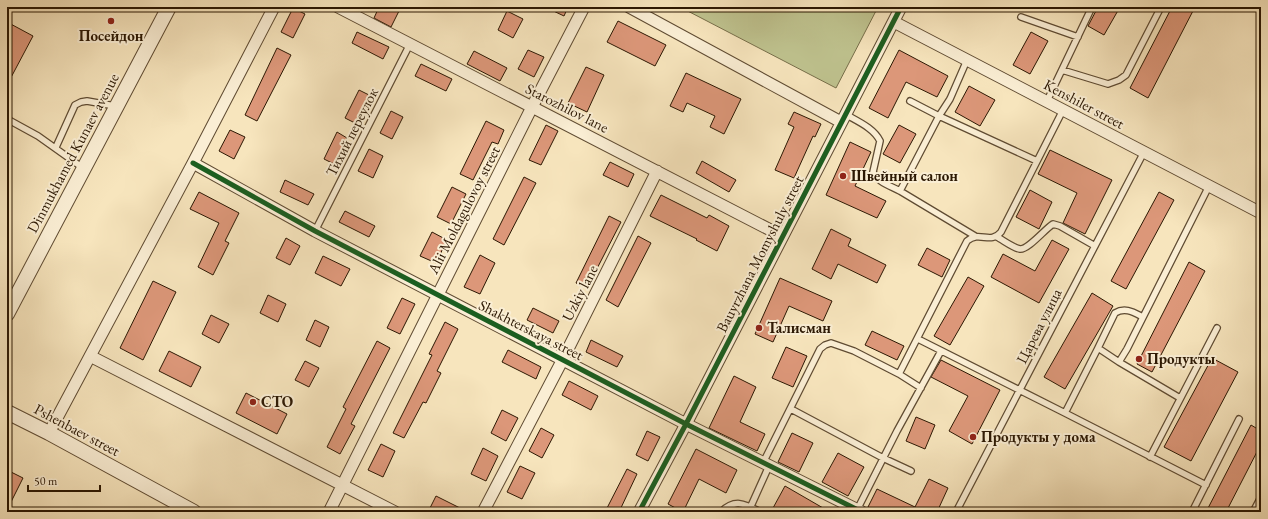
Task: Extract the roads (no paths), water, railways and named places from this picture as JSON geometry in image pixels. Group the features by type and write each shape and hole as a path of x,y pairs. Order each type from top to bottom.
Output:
{"street":[{"name":"Dinmukhamed Kunaev avenue","path":"7,314 169,7"},
{"path":"49,433 193,163 274,7"},
{"name":"Starozhilov lane","path":"338,7 782,236"},
{"name":"Alii Moldagulovoy street","path":"329,512 532,107 584,7"},
{"path":"629,7 843,118"},
{"name":"Bauyrzhana Momyshuly street","path":"639,512 901,7"},
{"name":"Kenshiler street","path":"894,22 1261,212"},
{"name":"Shakhterskaya street","path":"193,163 315,231 855,510"},
{"name":"Uzkiy lane","path":"483,512 658,172"},
{"path":"90,356 395,512"},
{"name":"Pshenbaev street","path":"7,412 49,433 194,512"}],"lane":[{"path":"1034,7 1041,7"},
{"path":"1062,70 1108,84 1119,80 1126,75 1161,7"},
{"path":"1047,101 1078,37 1090,8"},
{"path":"1021,17 1078,37"},
{"name":"Тихий переулок","path":"315,231 410,44"},
{"path":"900,191 939,116 950,99 967,60"},
{"path":"56,147 75,105 87,101 117,106"},
{"path":"910,101 1037,161"},
{"path":"997,237 1001,232 1063,110"},
{"path":"843,118 874,132 878,136 880,141 873,172 875,176 975,236 991,238 997,237 1019,249 1025,249 1053,224 1060,226 1095,246"},
{"path":"7,119 56,147 84,168"},
{"name":"Царева улица","path":"956,512 1144,152"},
{"path":"1119,362 1209,186"},
{"path":"899,374 967,241 975,236"},
{"path":"1064,413 1115,313 1120,310 1128,310 1143,317"},
{"path":"1150,457 1217,328"},
{"path":"918,339 1206,485"},
{"path":"751,506 766,464 791,409 820,349 825,345 831,343 854,351 899,374 921,388"},
{"path":"1098,348 1180,398"},
{"path":"855,510 941,351"},
{"path":"791,409 883,458 911,471"},
{"path":"1192,512 1239,419"},
{"path":"1253,512 1261,497"},
{"path":"721,512 732,504 737,503 751,506 761,512"}],"place":[{"name":"Посейдон","path":"111,21"},
{"name":"Швейный салон","path":"843,176"},
{"name":"Талисман","path":"759,328"},
{"name":"Продукты","path":"1139,359"},
{"name":"СТО","path":"253,402"},
{"name":"Продукты у дома","path":"973,437"}]}
